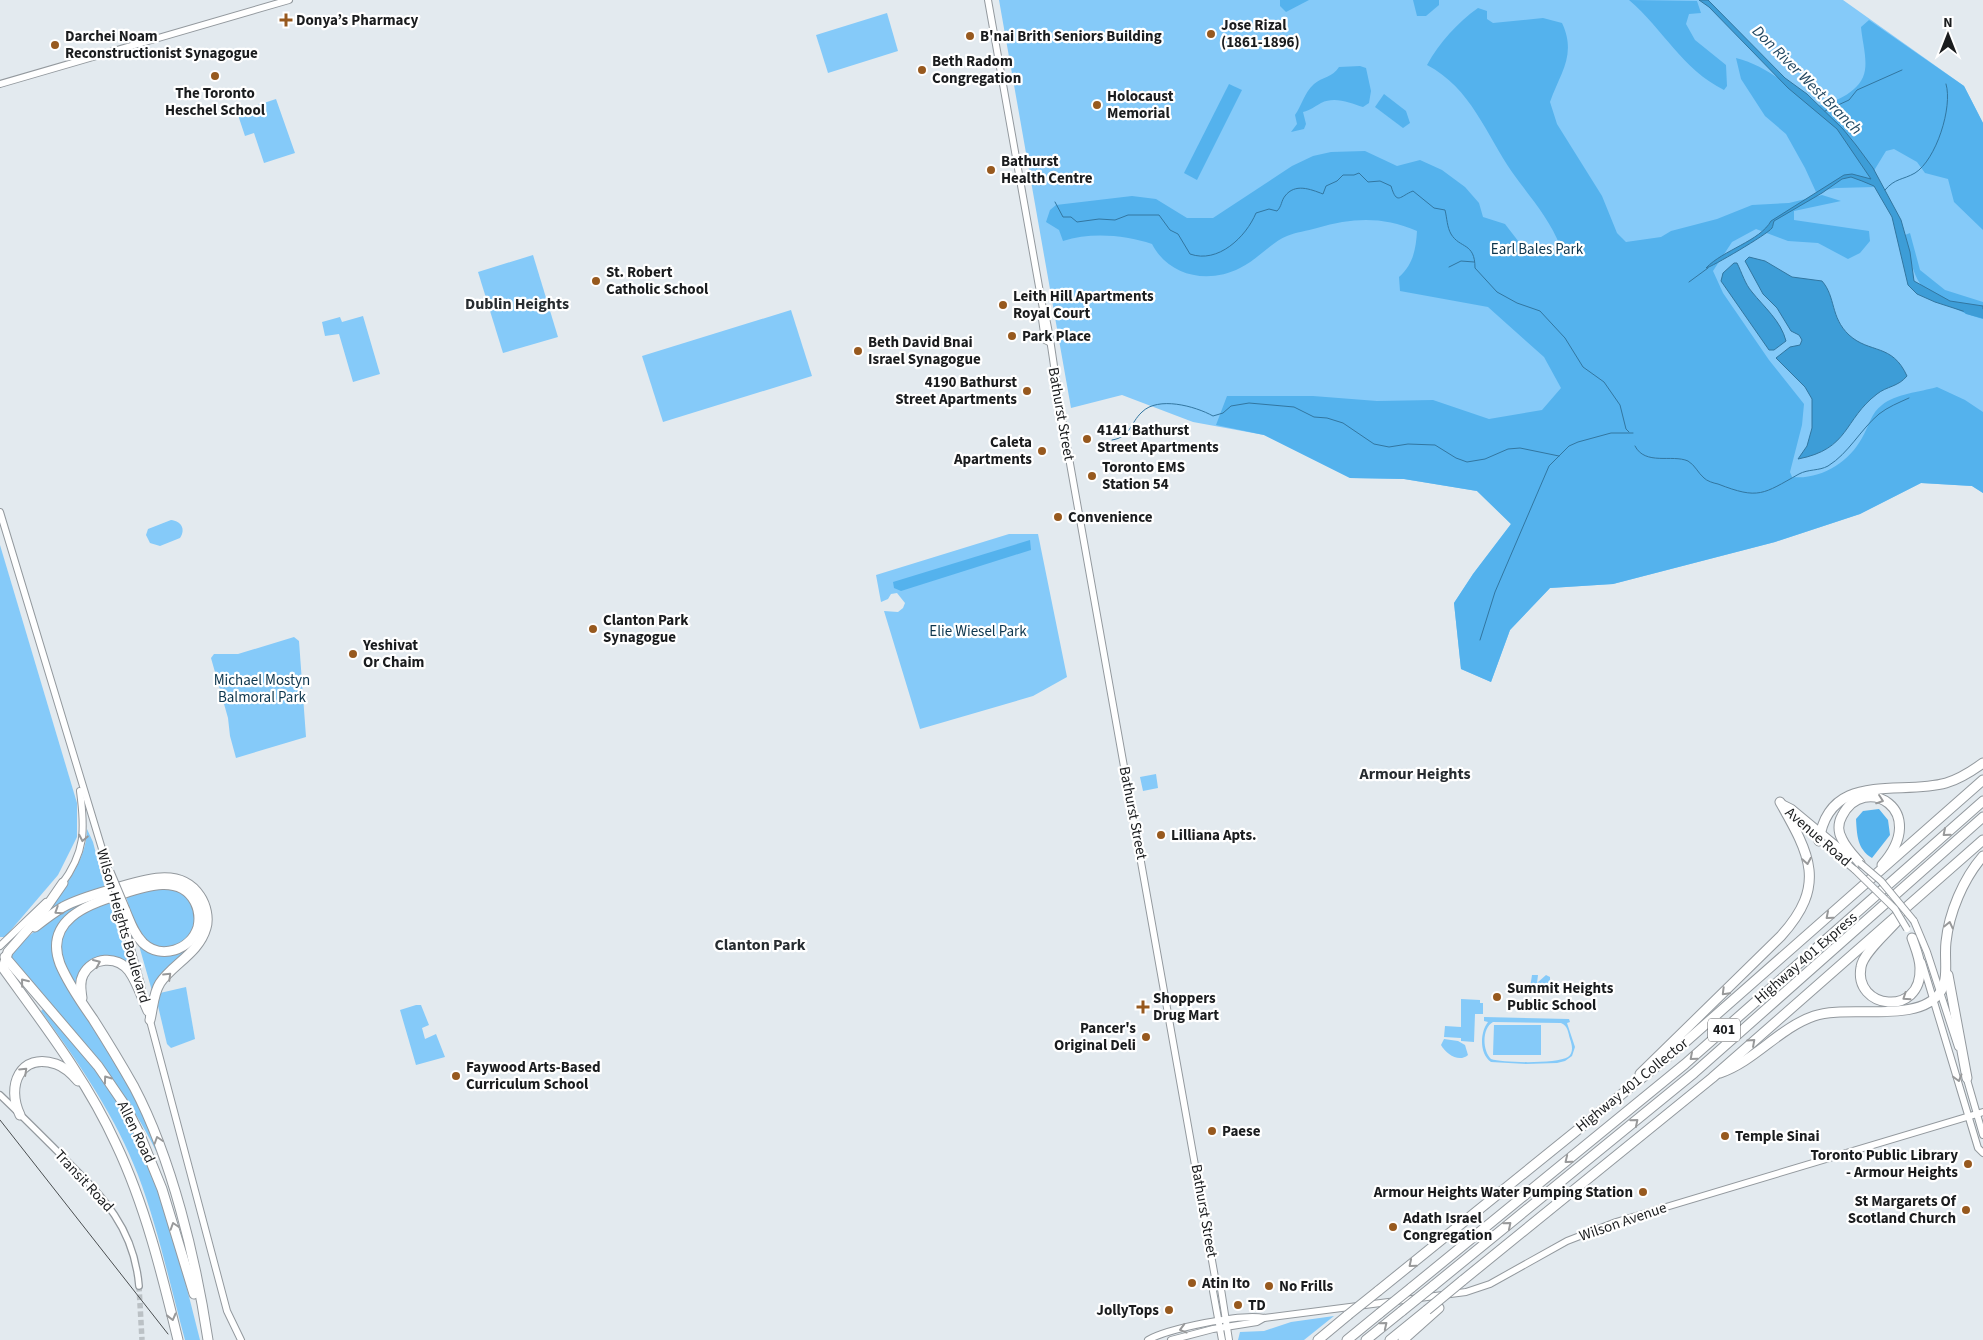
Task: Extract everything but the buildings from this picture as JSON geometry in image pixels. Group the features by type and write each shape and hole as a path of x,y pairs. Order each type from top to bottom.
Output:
{"highway":[{"path":"1819,837 1831,811 1841,801 1857,792 1873,788 1946,783 1968,774 1983,762"},
{"name":"Highway 401 Collector","path":"1318,1340 1674,1052 1983,780"},
{"path":"1858,866 1841,837 1840,820 1845,810 1858,800 1870,797 1881,798 1892,805 1899,816 1901,825 1899,836 1886,861 1866,884"},
{"name":"Highway 401 Express","path":"1347,1340 1685,1064 1983,801"},
{"path":"1625,1092 1646,1067 1781,936 1799,915 1808,894 1808,858 1800,837 1780,802"},
{"name":"Highway 401 Express","path":"1366,1340 1694,1073 1983,817"},
{"name":"401","path":"1390,1340 1465,1281 1715,1075 1983,840"},
{"path":"1715,1075 1732,1069 1783,1032 1814,1016 1836,1012 1905,1010 1928,1004 1940,992 1945,980 1948,928 1953,912 1977,863 1983,856"},
{"path":"109,872 123,911 136,935 144,943 161,952 177,950 194,937 199,919 193,898 182,888 171,885 146,886 82,908 67,920 56,945 61,966 112,1048 154,1127 175,1194 194,1269 207,1340"},
{"path":"20,938 63,907 90,896 154,877 184,881 195,889 203,902 207,915 206,928 199,944 161,982 149,1015"},
{"path":"4,957 43,912 62,883"},
{"path":"1903,910 1897,922 1868,954 1861,966 1863,984 1868,993 1879,1001 1899,1002 1914,991 1918,983 1920,968 1912,938"},
{"name":"Allen Road","path":"4,957 3,968 68,1058 116,1144 133,1185 167,1295 178,1340"},
{"name":"Allen Road","path":"4,957 98,1066 126,1106 162,1189 207,1340"},
{"path":"83,1004 80,984 82,976 95,962 104,960 119,962 129,971 149,1015"},
{"path":"1945,963 1967,1078"},
{"path":"20,1115 13,1098 14,1086 22,1071 32,1064 49,1062 60,1066 87,1090"},
{"path":"1403,1340 1439,1308 1465,1281"}],"main road":[{"path":"0,84 289,0"},
{"name":"Bathurst Street","path":"988,0 1043,309 1041,312 1042,326 1045,340 1049,342 1216,1283 1221,1289 1222,1340"},
{"name":"Wilson Heights Boulevard","path":"0,512 109,872"},
{"path":"0,946 36,913 62,883 78,853 84,834 78,772"},
{"name":"Avenue Road","path":"1780,802 1792,808 1819,837 1891,891 1914,921 1927,952 1980,1113 1983,1135"},
{"name":"Avenue Road","path":"1858,866 1895,909 1912,938 1933,999 1978,1148 1983,1153"},
{"name":"Wilson Heights Boulevard","path":"123,911 227,1310 240,1340"},
{"name":"Wilson Avenue","path":"1148,1340 1255,1316 1264,1318 1466,1292 1490,1284 1567,1241 1616,1222 1980,1113"},
{"name":"Bathurst Street","path":"1223,1324 1229,1340"},
{"name":"Wilson Avenue","path":"1171,1340 1223,1324"}],"street":[{"name":"Transit Road","path":"0,1095 99,1194 115,1215 125,1232 132,1250 139,1286"}],"green space":[{"name":"Earl Bales Park","path":"999,0 1843,0 1964,86 1983,123 1983,493 1972,486 1921,483 1860,514 1775,542 1613,584 1550,588 1510,630 1491,682 1461,669 1454,603 1473,574 1511,524 1477,491 1404,479 1350,478 1264,435 1193,422 1122,395 1071,408"},
{"path":"887,13 898,51 828,73 816,35"},
{"path":"276,99 295,153 264,163 254,133 245,136 238,115 246,112 246,109"},
{"path":"533,255 558,337 503,353 478,272"},
{"path":"791,310 812,376 663,422 642,356"},
{"path":"363,316 380,374 353,382 339,334 325,336 322,322 340,317 342,322"},
{"path":"171,520 182,526 183,532 180,538 160,546 150,543 146,535 148,529"},
{"name":"Elie Wiesel Park","path":"1009,534 1038,534 1067,677 1033,696 920,729 884,611 898,612 905,603 897,593 891,594 888,599 881,602 876,575"},
{"path":"0,545 77,803 77,837 58,875 5,937 0,937"},
{"name":"Michael Mostyn Balmoral Park","path":"294,637 299,641 306,737 236,758 230,736 228,718 211,658 214,654 238,654"},
{"path":"1156,774 1158,788 1143,791 1140,777"},
{"path":"87,829 93,842 105,889 45,914 73,874 83,852"},
{"path":"158,888 177,891 189,899 195,910 195,922 191,933 184,942 173,947 157,947 144,940 133,918 126,896"},
{"path":"109,901 131,970 121,960 85,965 77,978 76,987 63,958 62,939 65,929 70,921 79,913"},
{"path":"82,902 82,904 67,915 56,934 68,988 130,1088 158,1149 156,1151 141,1123 106,1072 10,955 43,925"},
{"path":"138,942 147,949 190,949 152,991"},
{"path":"1532,975 1538,975 1536,989 1530,988"},
{"path":"1546,975 1550,977 1550,981 1543,989 1538,988 1537,983"},
{"path":"186,987 195,1039 171,1048 167,1044 158,1006 160,993"},
{"path":"1461,999 1480,1000 1480,1003 1483,1003 1483,1014 1475,1014 1474,1042 1461,1041 1461,1038 1444,1037 1445,1026 1461,1027"},
{"path":"421,1005 429,1025 422,1028 425,1039 436,1034 445,1057 416,1065 400,1010"},
{"path":"43,1009 74,1042 102,1078 121,1108 137,1139 163,1205 183,1272 200,1340 185,1340 152,1215 129,1153 107,1110 69,1050 41,1011"},
{"path":"1484,1017 1569,1019 1570,1022 1567,1023 1575,1047 1572,1056 1565,1061 1557,1063 1491,1062 1484,1054 1482,1043 1483,1031 1488,1022 1484,1021","holes":["1493,1022 1561,1023 1567,1030 1572,1048 1568,1057 1553,1061 1518,1062 1491,1059 1486,1050 1485,1034 1489,1025"]},
{"path":"1494,1025 1541,1025 1541,1055 1493,1055"},
{"path":"1444,1039 1458,1041 1465,1045 1468,1055 1457,1058 1449,1054 1441,1045"},
{"path":"1334,1316 1304,1340 1238,1340 1240,1332 1264,1331 1291,1322"}],"shaded area":[{"path":"1280,0 1309,0 1286,12 1280,6"},
{"path":"1413,0 1439,0 1439,5 1426,16 1417,16"},
{"path":"1629,0 1697,1 1701,13 1689,14 1686,24 1695,40 1726,65 1727,86 1724,90 1709,81 1684,60"},
{"path":"1699,0 1708,0 1785,78 1807,94 1843,129 1856,145 1873,168 1901,220 1910,252 1914,281 1950,301 1983,306 1983,314 1972,314 1935,302 1917,294 1908,285 1892,217 1874,186 1851,177 1842,179 1774,221 1772,228 1761,237 1706,268 1759,234 1771,221 1844,175 1852,174 1871,179 1837,129 1788,88 1709,7"},
{"path":"1478,8 1487,11 1487,19 1493,23 1543,18 1562,23 1568,45 1567,54 1562,73 1550,102 1557,124 1602,196 1617,233 1626,242 1661,237 1671,231 1717,219 1752,205 1789,203 1822,195 1841,201 1794,211 1794,220 1869,231 1870,241 1860,253 1848,259 1818,243 1788,241 1756,229 1732,242 1713,271 1723,293 1769,360 1804,404 1802,425 1790,472 1792,477 1813,476 1842,462 1850,455 1862,438 1875,412 1887,401 1937,387 1965,400 1983,412 1983,493 1972,486 1921,483 1860,514 1775,542 1613,584 1550,588 1510,630 1491,682 1461,669 1454,603 1473,574 1511,524 1477,491 1404,479 1350,478 1264,435 1216,425 1227,396 1313,396 1377,401 1433,400 1489,419 1542,410 1561,388 1544,357 1488,307 1400,291 1399,277 1411,262 1417,231 1404,226 1367,220 1330,225 1281,239 1252,261 1228,273 1216,276 1203,276 1179,270 1169,264 1159,255 1152,244 1131,238 1108,236 1085,236 1063,241 1059,230 1046,222 1050,210 1056,205 1132,196 1156,199 1187,218 1213,218 1292,166 1313,156 1331,152 1365,151 1397,166 1420,160 1442,170 1465,187 1479,203 1483,217 1505,224 1522,246 1535,252 1552,251 1560,246 1551,226 1512,172 1476,113 1455,86 1427,65 1437,49 1450,34"},
{"path":"1869,20 1964,86 1983,123 1983,230 1954,202 1948,179 1925,173 1917,162 1894,149 1886,151 1875,169 1875,187 1836,188 1816,192 1786,134 1765,116 1741,79 1736,58 1769,72 1817,106 1832,102 1854,90 1863,77 1865,60 1861,27"},
{"path":"1360,66 1366,68 1371,91 1369,103 1363,107 1342,101 1326,101 1303,112 1306,124 1304,129 1291,132 1297,124 1295,115 1314,84 1334,73 1339,67"},
{"path":"1229,84 1242,90 1197,180 1184,173"},
{"path":"1384,94 1406,111 1410,123 1403,128 1375,107"},
{"path":"1910,233 1920,270 1945,290 1983,302 1983,319 1950,306 1934,297 1922,286 1915,275 1909,254 1905,235"},
{"path":"1749,257 1765,261 1792,277 1822,281 1839,321 1849,335 1865,345 1895,358 1907,376 1904,380 1877,394 1866,404 1837,441 1828,448 1798,459 1807,446 1812,428 1812,399 1805,387 1776,358 1790,347 1800,345 1802,340 1799,335 1791,331 1777,308 1763,294 1745,261"},
{"path":"1734,263 1737,263 1745,282 1784,334 1786,341 1774,350 1769,350 1721,281 1723,273"},
{"path":"1030,540 1031,550 901,591 894,588 893,582"},
{"path":"1879,809 1888,820 1890,835 1872,858 1861,846 1856,819 1863,811"}],"waterway":[{"path":"1825,111 1849,100 1857,90 1902,70"},
{"path":"1885,190 1896,181 1915,173 1930,157 1945,119 1948,94 1946,84"},
{"path":"1055,202 1063,217 1071,217 1077,222 1099,219 1115,220 1128,215 1159,215 1170,230 1178,234 1190,254 1200,256 1221,252 1230,246 1245,231 1256,213 1269,209 1277,211 1285,196 1298,188 1323,194 1326,186 1337,181 1343,175 1359,173 1368,182 1380,181 1391,186 1397,198 1413,191 1434,208 1445,210 1451,234 1470,250 1473,254 1475,268 1497,292 1517,303 1540,311 1565,338 1583,367 1604,382 1620,405 1626,429 1629,432"},
{"path":"1030,176 1040,185"},
{"path":"1449,267 1461,261 1474,262"},
{"path":"1689,282 1708,268"},
{"name":"Don River West Branch","path":"1968,310 1983,314"},
{"path":"1635,446 1639,452 1652,458 1688,461 1710,482 1743,492 1760,492 1777,486 1802,472 1828,466 1842,455 1879,414 1909,398"},
{"path":"1112,440 1127,433 1142,412 1157,404 1187,406 1213,416 1223,413 1231,406 1249,403 1294,407 1314,417 1327,418 1343,423 1374,444 1389,447 1408,444 1435,445 1456,458 1467,462 1485,459 1508,449 1520,448 1559,456"},
{"path":"1480,640 1495,592 1549,466 1569,446 1578,442 1611,433 1633,433"}],"tunnel":[{"path":"139,1286 142,1340"}],"railway":[{"path":"0,1120 168,1334"}],"place":[{"name":"Donya’s Pharmacy","path":"286,20"},
{"name":"Jose Rizal (1861-1896)","path":"1211,34"},
{"name":"B'nai Brith Seniors Building","path":"970,36"},
{"name":"Darchei Noam Reconstructionist Synagogue","path":"55,45"},
{"name":"Beth Radom Congregation","path":"922,70"},
{"name":"The Toronto Heschel School","path":"215,76"},
{"name":"Holocaust Memorial","path":"1097,105"},
{"name":"Bathurst Health Centre","path":"991,170"},
{"name":"St. Robert Catholic School","path":"596,281"},
{"name":"Leith Hill Apartments Royal Court","path":"1003,305"},
{"name":"Park Place","path":"1012,336"},
{"name":"Beth David Bnai Israel Synagogue","path":"858,351"},
{"name":"4190 Bathurst Street Apartments","path":"1027,391"},
{"name":"4141 Bathurst Street Apartments","path":"1087,439"},
{"name":"Caleta Apartments","path":"1042,451"},
{"name":"Toronto EMS Station 54","path":"1092,476"},
{"name":"Convenience","path":"1058,517"},
{"name":"Clanton Park Synagogue","path":"593,629"},
{"name":"Yeshivat Or Chaim","path":"353,654"},
{"name":"Lilliana Apts.","path":"1161,835"},
{"name":"Summit Heights Public School","path":"1497,997"},
{"name":"Shoppers Drug Mart","path":"1143,1007"},
{"name":"Pancer's Original Deli","path":"1146,1037"},
{"name":"Faywood Arts-Based Curriculum School","path":"456,1076"},
{"name":"Paese","path":"1212,1131"},
{"name":"Temple Sinai","path":"1725,1136"},
{"name":"Toronto Public Library - Armour Heights","path":"1968,1164"},
{"name":"Armour Heights Water Pumping Station","path":"1643,1192"},
{"name":"St Margarets Of Scotland Church","path":"1966,1210"},
{"name":"Adath Israel Congregation","path":"1393,1227"},
{"name":"Atin Ito","path":"1192,1283"},
{"name":"No Frills","path":"1269,1286"},
{"name":"TD","path":"1238,1305"},
{"name":"JollyTops","path":"1169,1310"}],"district":[{"name":"Dublin Heights","path":"517,304"},
{"name":"Armour Heights","path":"1415,774"},
{"name":"Clanton Park","path":"760,945"}]}
